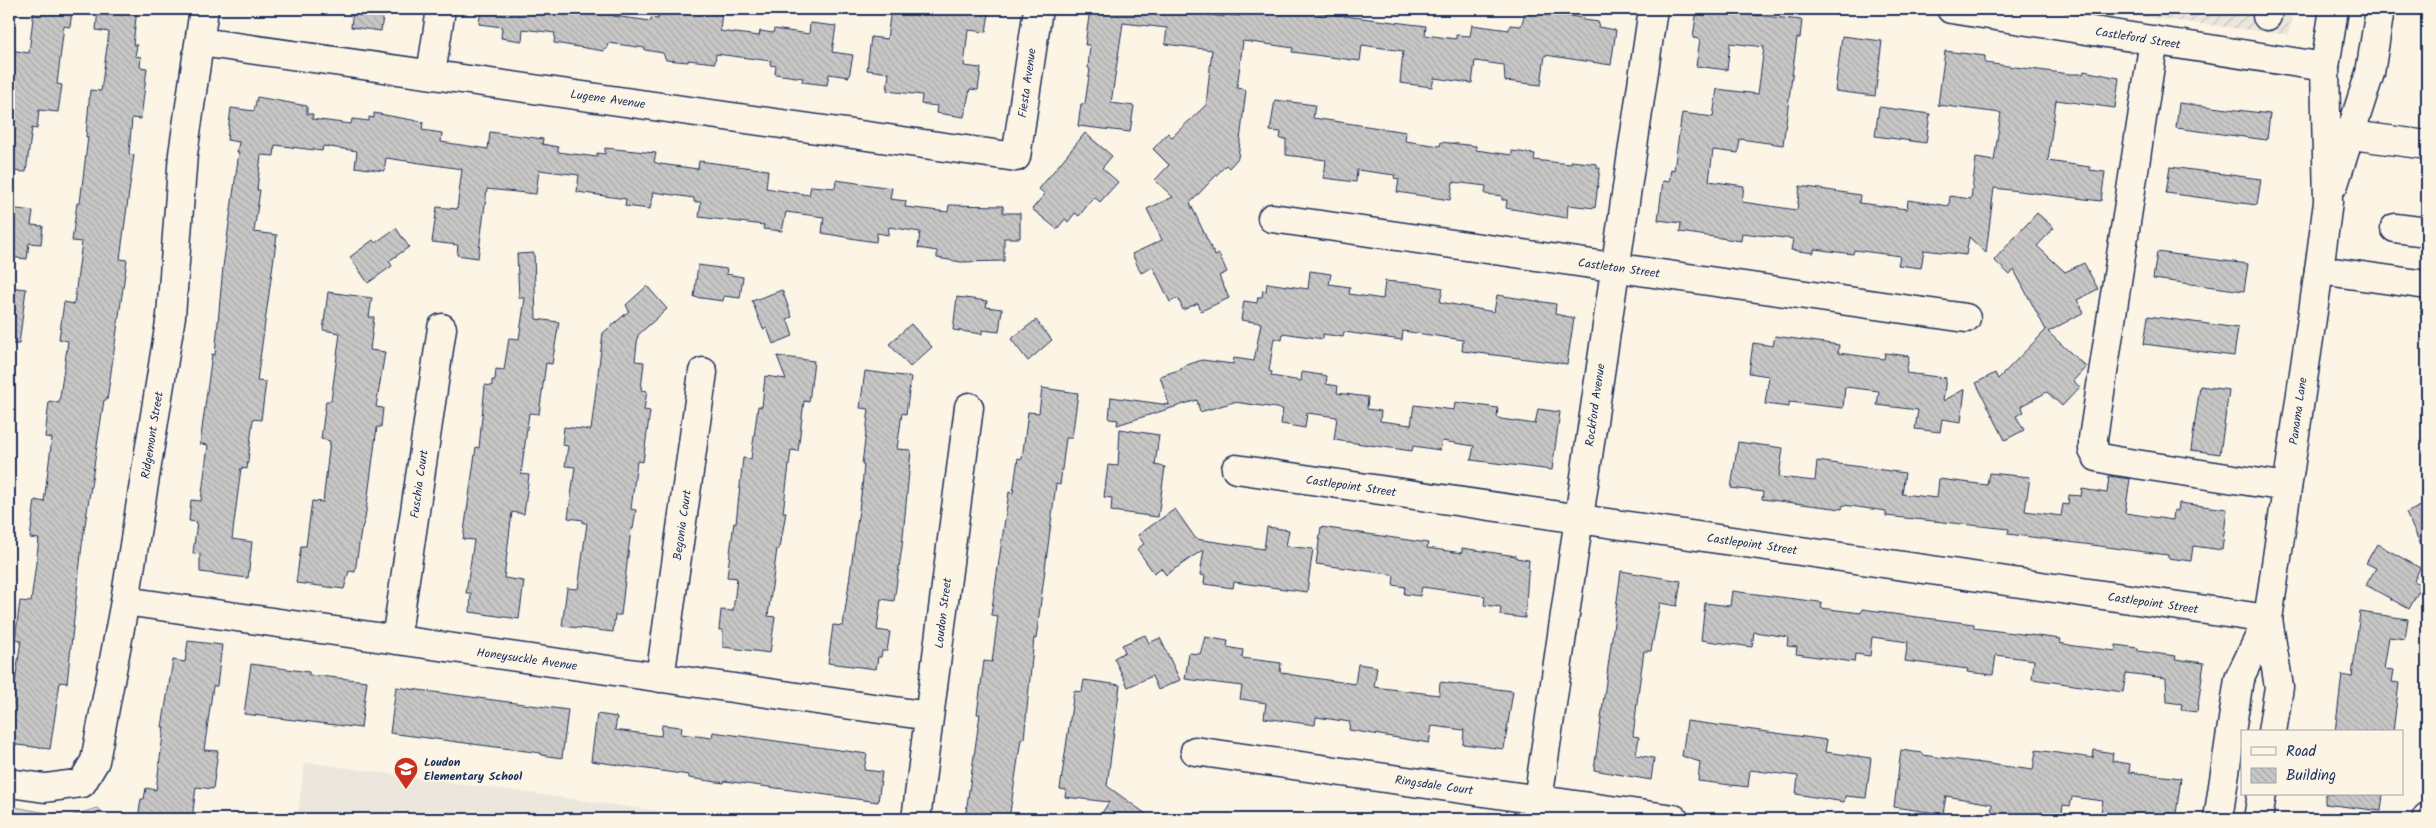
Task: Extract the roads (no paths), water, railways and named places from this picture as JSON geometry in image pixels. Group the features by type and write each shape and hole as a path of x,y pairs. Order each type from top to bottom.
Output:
{"street":[{"name":"Ridgemont Street","path":"9,783 45,788 82,783 95,761 125,601 171,316 183,154 204,9"},
{"path":"431,74 441,9"},
{"name":"Fiesta Avenue","path":"1016,157 1038,9"},
{"name":"Rockford Avenue","path":"1538,800 1652,9"},
{"name":"Castleford Street","path":"1951,9 2325,66"},
{"name":"Panama Lane","path":"2272,730 2279,687 2268,619 2328,202 2325,66 2334,9"},
{"name":"Panama Lane","path":"2328,202 2370,73 2380,9"},
{"path":"2154,40 2093,438 2093,450 2097,457 2116,461 2287,487"},
{"name":"Lugene Avenue","path":"200,42 1016,157"},
{"path":"2325,66 2341,87 2337,175"},
{"path":"2351,135 2423,141"},
{"name":"Castleton Street","path":"1272,218 1966,318"},
{"path":"2395,228 2427,232"},
{"path":"2319,270 2427,285"},
{"name":"Fuschia Court","path":"396,640 442,328"},
{"name":"Begonia Court","path":"660,678 703,372"},
{"name":"Loudon Street","path":"916,819 969,407"},
{"name":"Castlepoint Street","path":"1236,469 2268,619"},
{"name":"Honeysuckle Avenue","path":"125,601 929,716"},
{"name":"Panama Lane","path":"2218,819 2239,679 2268,619"},
{"name":"Ringsdale Court","path":"1195,750 1674,819"},
{"path":"2258,819 2262,796"}],"place":[{"name":"Loudon Elementary School","path":"406,790"}]}
